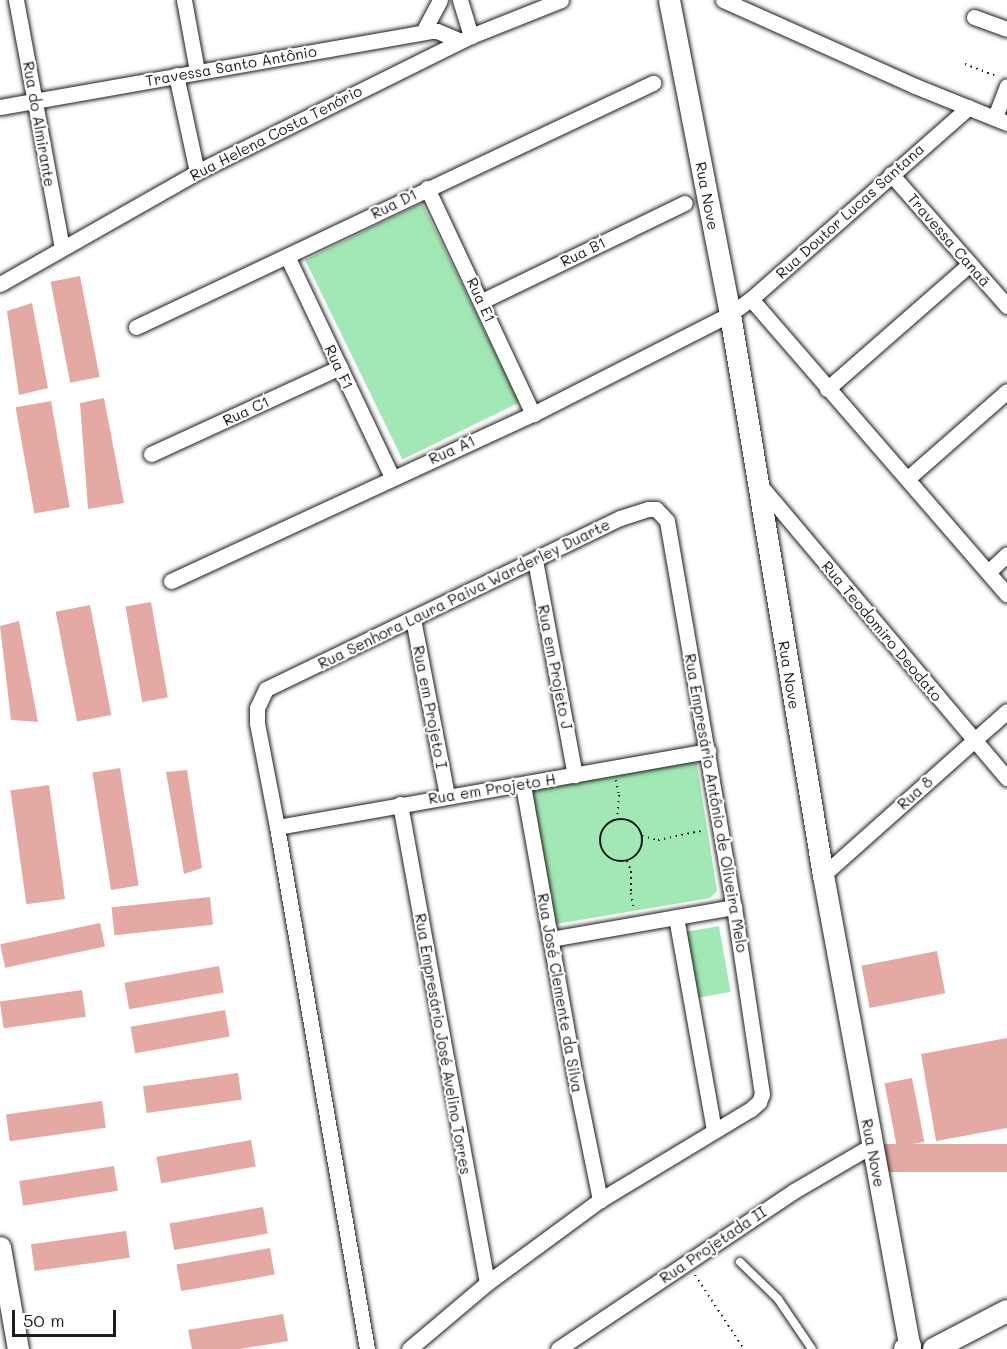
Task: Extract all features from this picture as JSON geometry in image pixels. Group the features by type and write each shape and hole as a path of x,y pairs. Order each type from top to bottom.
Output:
{"main road":[{"path":"934,1349 1007,1311"},
{"path":"965,1349 1007,1328"}],"street":[{"name":"Rua do Almirante","path":"19,0 34,101 62,248"},
{"path":"184,0 198,71"},
{"path":"423,32 440,0"},
{"path":"460,0 466,39"},
{"name":"Rua Helena Costa Tenório","path":"0,284 196,172 466,39 561,0"},
{"name":"Rua Nove","path":"669,0 730,314 823,875 908,1348"},
{"path":"723,0 915,86 1001,120 1002,81"},
{"path":"974,17 1007,29"},
{"name":"Travessa Santo Antônio","path":"0,108 423,32 437,31 466,39"},
{"path":"176,75 196,172"},
{"name":"Rua D1","path":"136,327 653,83"},
{"name":"Rua Doutor Lucas Santana","path":"730,314 751,299 969,107"},
{"name":"Travessa Canaã","path":"891,174 1007,306"},
{"name":"Rua E1","path":"427,188 482,301 532,414"},
{"name":"Rua B1","path":"482,301 685,203"},
{"name":"Rua F1","path":"287,256 392,477"},
{"path":"826,389 970,264"},
{"path":"751,299 826,389 1007,595"},
{"name":"Rua A1","path":"171,581 532,414 730,314"},
{"name":"Rua C1","path":"151,454 340,367"},
{"path":"907,479 1007,391"},
{"name":"Rua Teodomiro Deodato","path":"757,482 1007,779"},
{"name":"Rua Senhora Laura Paiva Warderley Duarte","path":"277,827 257,723 257,708 267,689 620,518 648,509 662,513"},
{"name":"Rua Empresário Antônio de Oliveira Melo","path":"662,513 667,521 708,751 762,1094 759,1102 751,1109 714,1130"},
{"path":"988,572 1007,554"},
{"name":"Rua em Projeto J","path":"535,560 575,775"},
{"name":"Rua em Projeto I","path":"413,619 447,796"},
{"name":"Rua 8","path":"823,875 1007,711"},
{"name":"Rua em Projeto H","path":"277,827 708,751"},
{"name":"Rua José Clemente da Silva","path":"523,785 600,1200"},
{"name":"Rua Empresário José Avelino Torres","path":"400,804 487,1283"},
{"path":"277,827 367,1349"},
{"path":"550,939 734,907"},
{"path":"409,1349 487,1283 600,1200 714,1130 676,917"},
{"name":"Rua Projetada II","path":"558,1349 794,1191 871,1146"},
{"path":"0,1252 18,1349"}],"lane":[{"path":"740,1262 778,1299 812,1349"}],"path":[{"path":"965,64 1002,81"},
{"path":"614,768 619,795 617,819"},
{"path":"617,819 627,819 639,828 642,836 640,850 627,861 616,861 608,857 600,844 604,827 617,819"},
{"path":"642,836 658,840 677,834 720,828"},
{"path":"627,861 631,871 631,893 638,924"},
{"path":"687,1263 744,1349"}],"green space":[{"path":"422,203 519,403 402,460 305,260"},
{"path":"692,756 697,764 717,891 710,898 556,924 546,916 524,793 532,781"},
{"path":"719,926 731,992 696,998 685,932"}],"building":[{"path":"80,276 100,377 70,383 51,282"},
{"path":"32,303 48,388 19,395 7,311"},
{"path":"104,398 124,503 88,509 80,403"},
{"path":"51,401 70,507 34,514 16,407"},
{"path":"151,602 168,698 142,702 125,607"},
{"path":"90,605 111,715 77,722 56,612"},
{"path":"19,621 38,722 11,720 0,626"},
{"path":"120,768 139,886 111,890 92,772"},
{"path":"187,770 202,868 184,874 166,772"},
{"path":"49,785 65,899 26,904 10,790"},
{"path":"210,897 213,925 114,935 112,907"},
{"path":"100,923 105,946 5,968 0,944"},
{"path":"937,951 945,993 870,1008 861,966"},
{"path":"219,966 224,993 129,1009 124,983"},
{"path":"82,990 86,1017 4,1028 0,1002"},
{"path":"225,1010 230,1037 135,1053 130,1027"},
{"path":"1007,1038 1007,1128 936,1141 921,1054"},
{"path":"238,1073 242,1100 147,1113 143,1086"},
{"path":"912,1078 924,1142 897,1147 885,1083"},
{"path":"102,1101 106,1128 10,1141 6,1114"},
{"path":"251,1140 256,1167 161,1183 156,1157"},
{"path":"880,1144 1007,1144 1007,1172 880,1172"},
{"path":"114,1166 118,1191 23,1206 19,1181"},
{"path":"263,1207 268,1234 174,1250 169,1223"},
{"path":"126,1231 130,1258 35,1271 31,1244"},
{"path":"270,1248 275,1275 181,1291 176,1264"},
{"path":"283,1314 288,1341 240,1349 192,1349 188,1330"}]}
